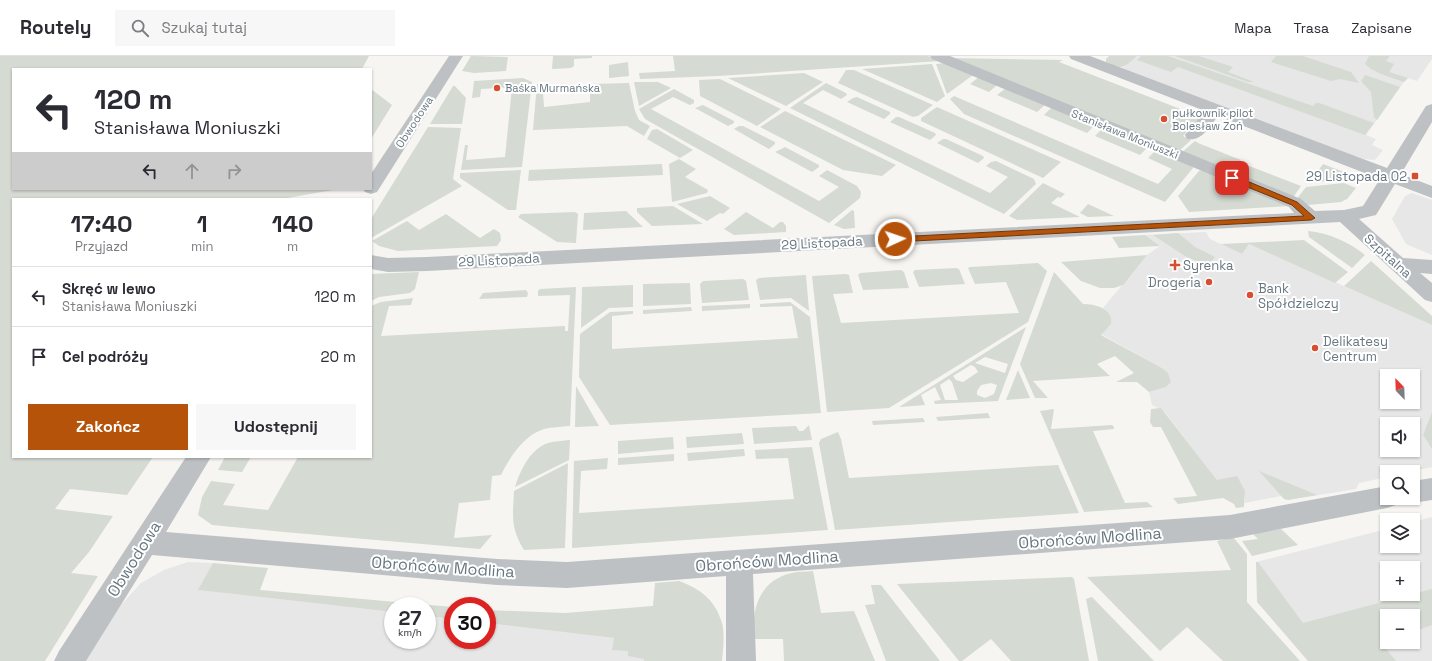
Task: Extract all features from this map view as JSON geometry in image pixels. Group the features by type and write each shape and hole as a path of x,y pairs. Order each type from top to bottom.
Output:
{"street":[{"name":"Obwodowa","path":"372,187 456,56"},
{"name":"Stanisława Moniuszki","path":"936,56 1295,203 1311,218"},
{"path":"1076,56 1432,192"},
{"path":"1194,135 1216,109"},
{"name":"29 Listopada","path":"372,262 388,265 427,264 1344,216 1369,211 1432,109"},
{"name":"Szpitalna","path":"1344,216 1432,295"},
{"path":"1396,264 1432,267"},
{"name":"Obwodowa","path":"69,661 198,458"},
{"path":"1420,491 1432,489"},
{"name":"Obrońców Modlina","path":"144,542 497,572 559,574 739,563 1230,527 1380,498"},
{"path":"739,563 741,661"}],"shaded area":[{"path":"0,56 369,56 363,68 12,68 12,190 333,190 288,198 12,198 12,458 152,458 127,495 70,489 55,509 113,516 89,552 71,573 98,576 45,661 0,661"},
{"path":"471,56 508,57 506,71 474,73 462,71"},
{"path":"553,56 592,56 592,58 574,59 574,66 571,68 552,69"},
{"path":"673,56 928,56 940,61 718,76 640,79 639,73 675,71"},
{"path":"1109,56 1137,56 1126,65 1120,67 1106,62 1106,59"},
{"path":"1137,56 1432,56 1432,59 1417,81 1408,78 1404,82 1366,135 1376,139 1372,145 1383,150 1375,160 1364,159 1343,153 1120,68 1124,67"},
{"path":"1141,56 1168,56 1313,106 1316,103 1319,103 1374,123 1365,135 1178,67 1171,72 1137,60"},
{"path":"1175,56 1199,56 1233,67 1228,72 1254,82 1248,82"},
{"path":"1276,56 1303,56 1351,72 1359,83 1340,79 1331,81 1271,62"},
{"path":"1369,56 1390,56 1386,61 1394,64 1389,72 1408,78 1404,82 1371,69 1365,64"},
{"path":"949,58 1063,60 1059,62 1201,117 1183,136 1191,140 1178,152"},
{"path":"628,62 629,76 609,78 609,65"},
{"path":"946,63 973,75 947,94 936,64"},
{"path":"932,64 945,96 937,102 862,69"},
{"path":"846,70 854,70 933,105 918,116 913,117 838,83"},
{"path":"804,73 823,82 786,106 728,78"},
{"path":"1365,75 1400,87 1377,120 1374,117 1371,92 1361,81"},
{"path":"979,77 997,85 989,92 970,84"},
{"path":"523,78 532,82 522,167 461,170 465,145 468,145 466,160 505,157 512,87 481,89 480,97 472,98 474,81"},
{"path":"720,79 781,109 757,126 700,96 699,80"},
{"path":"634,82 658,82 671,88 639,106"},
{"path":"629,83 635,111 639,120 650,126 644,136 627,126 533,130 537,84 543,86 555,86 554,92 543,93 544,107 590,102 590,84"},
{"path":"826,83 846,93 847,95 841,99 823,90 803,103 990,193 1008,177 986,166 991,162 996,161 1034,179 1036,184 1004,214 790,108"},
{"path":"453,86 455,86 466,98 462,124 430,124"},
{"path":"1006,88 1045,105 1037,112 997,95"},
{"path":"674,89 694,100 694,103 690,105 673,97 651,109 819,201 839,187 819,176 827,170 857,186 861,192 860,198 829,223 645,119 639,109"},
{"path":"372,90 392,105 372,137"},
{"path":"954,96 1158,184 1172,169 1148,158 1156,150 1192,165 1193,168 1165,202 964,114 950,99"},
{"path":"857,97 890,112 890,114 884,119 847,102"},
{"path":"703,105 734,121 734,123 728,126 695,108"},
{"path":"937,107 1061,162 1043,178 921,121 921,118"},
{"path":"1052,107 1095,125 1087,133 1044,115"},
{"path":"785,111 896,165 882,176 843,170 760,127"},
{"path":"896,117 935,133 936,135 930,140 890,122"},
{"path":"739,126 743,126 775,142 775,144 769,149 734,129"},
{"path":"428,127 461,128 453,179 462,186 372,237 372,217"},
{"path":"1103,128 1148,147 1140,155 1095,136"},
{"path":"657,129 693,150 680,158 647,139 652,130"},
{"path":"943,139 983,156 984,158 978,163 937,143"},
{"path":"1195,141 1241,160 1231,173 1181,153"},
{"path":"785,147 819,165 819,167 812,172 775,152"},
{"path":"679,159 696,169 685,177 708,190 707,193 672,202 669,164"},
{"path":"662,164 663,175 528,181 529,170"},
{"path":"1323,164 1349,174 1345,179 1309,183"},
{"path":"1249,166 1301,186 1292,199 1240,177"},
{"path":"521,170 516,210 508,210 460,178 460,173"},
{"path":"1203,170 1289,206 1189,212 1178,196 1199,171"},
{"path":"1043,183 1065,194 1060,198 1058,197 1051,203 1080,217 1017,220 1009,216"},
{"path":"1344,183 1356,188 1347,199 1341,202 1308,205 1296,200 1306,187"},
{"path":"1412,193 1432,200 1432,255 1406,244 1392,219 1405,196"},
{"path":"710,196 730,208 723,214 720,213 707,221 677,204"},
{"path":"1088,204 1114,216 1088,217 1080,213"},
{"path":"673,206 703,224 652,226 637,212 637,208"},
{"path":"852,210 854,211 855,228 844,229 834,225"},
{"path":"626,211 643,227 583,230 584,213"},
{"path":"575,212 578,214 576,243 557,242 518,217 521,214"},
{"path":"746,212 773,228 780,222 783,222 786,226 786,232 734,235 724,229"},
{"path":"446,214 480,238 494,229 500,233 501,240 497,246 398,251 379,246 372,241 407,221 419,230"},
{"path":"1308,231 1324,234 1338,239 1365,255 1352,268 1309,237"},
{"path":"1206,232 1210,239 1242,254 1249,244 1432,325 1432,412 1423,435 1432,449 1432,467 1420,470 1420,465 1380,465 1380,478 1359,483 1356,489 1288,500 1281,496 1245,503 1245,491 1217,480 1164,411 1152,405 1149,392 1166,387 1171,382 1168,373 1162,368 1101,334 1111,324 1107,311 1103,308 1147,255 1160,246 1145,235"},
{"path":"1178,233 1195,247 1215,257 1208,266 1185,256 1153,235"},
{"path":"1145,235 1160,246 1119,248 1112,237"},
{"path":"1304,240 1348,272 1335,283 1249,244 1242,254 1221,244"},
{"path":"1147,255 1123,285 1114,288 1100,288 1081,281 1061,262"},
{"path":"1371,261 1432,316 1432,325 1344,286"},
{"path":"1038,263 1047,271 1028,322 889,408 827,412 812,276 849,275 853,293 833,294 841,323 1019,313 1006,282 975,284 968,268"},
{"path":"959,269 965,284 919,287 913,272 915,270"},
{"path":"901,270 904,272 909,288 863,290 858,275 860,273"},
{"path":"419,272 415,289 410,293 379,297 372,300 372,274"},
{"path":"1054,272 1083,304 1098,306 1109,314 1111,324 1101,335 1162,368 1168,373 1171,382 1166,387 1149,392 1137,382 1116,382 1134,373 1115,356 1097,364 1110,376 1033,381 1048,398 1035,398 1020,364"},
{"path":"806,275 809,311 791,298 760,300 756,280 759,278"},
{"path":"743,279 746,281 749,300 702,303 700,284 703,281"},
{"path":"690,283 691,304 643,306 643,284"},
{"path":"633,285 633,307 609,308 581,328 582,287"},
{"path":"576,287 570,426 544,429 530,436 524,441 513,454 501,475 492,476 490,500 459,503 454,538 492,535 480,549 212,525 198,515 202,497 211,481 235,484 223,505 268,510 297,458 372,458 372,306 381,302 413,298 411,305 389,306 381,336 565,326 565,331 568,331 570,295 538,296 538,291 540,289"},
{"path":"526,290 528,293 527,297 479,299 483,293"},
{"path":"790,302 810,317 821,413 610,425 579,377 580,334 610,312 633,311 633,314 612,316 612,349 798,338 792,306 760,307 760,304"},
{"path":"750,304 750,308 702,311 702,306"},
{"path":"691,307 692,311 643,314 643,310"},
{"path":"1026,327 998,401 935,404 934,401 941,400 935,387 921,395 925,405 899,407","holes":["985,357 1008,364 1005,373 975,363","971,365 975,367 978,372 963,382 956,380 953,376","949,379 952,382 958,400 945,400 940,385","991,383 997,385 994,394 985,398 977,395 977,391 981,385"]},
{"path":"1018,370 1030,398 1006,400"},
{"path":"576,386 599,426 575,427"},
{"path":"1161,408 1217,480 1237,476 1245,491 1244,507 1236,508 1234,504 1223,498 1178,504 1173,498 1197,496 1161,427 1153,427 1150,422 1151,409"},
{"path":"1054,409 1051,429 1112,425 1114,429 1093,431 1125,503 1147,502 1153,507 1084,512 1040,411"},
{"path":"1432,412 1432,449 1423,435"},
{"path":"988,413 990,418 938,421 936,417"},
{"path":"923,418 925,422 873,425 872,421"},
{"path":"809,425 812,440 754,444 752,428 796,426 799,431 803,431"},
{"path":"838,432 841,439 849,478 1058,465 1079,513 835,530 819,443 821,439"},
{"path":"742,433 744,444 687,448 686,437"},
{"path":"673,437 674,449 618,454 618,441"},
{"path":"570,440 569,460 515,487 523,468 536,450 548,443"},
{"path":"812,447 828,530 572,548 574,461 608,458 607,469 581,471 579,513 794,499 788,458 756,459 755,450"},
{"path":"744,449 745,456 688,461 687,453"},
{"path":"674,454 674,461 618,465 618,458"},
{"path":"224,458 250,458 242,472 218,470"},
{"path":"568,463 565,548 524,550 514,528 514,491"},
{"path":"1259,471 1317,495 1288,500 1284,499"},
{"path":"1432,517 1432,661 1320,661 1256,562 1380,531 1380,553 1420,553 1420,520"},
{"path":"1281,529 1298,545 1252,556 1242,541 1258,539 1252,533"},
{"path":"1233,537 1247,554 1247,602 1300,661 1223,661 1187,627 1160,651 1087,577 1231,570 1217,541"},
{"path":"188,562 213,563 199,590 384,611 384,649 436,649 436,617 444,618 444,649 496,649 496,624 614,638 628,651 628,656 645,659 644,661 86,661 121,605 141,583 164,570"},
{"path":"1256,562 1258,562 1303,623 1386,601 1420,601 1420,592 1432,589 1432,625 1420,629 1420,609 1380,609 1380,649 1386,649 1396,661 1308,661 1257,602"},
{"path":"213,563 268,568 260,590 384,601 384,611 198,590"},
{"path":"813,571 821,613 854,611 875,661 784,661 783,639 754,639 753,628 756,607 765,589 772,582 794,572"},
{"path":"1072,577 1074,579 1089,661 1011,661 991,639 962,661 959,661 897,584"},
{"path":"679,581 687,584 706,596 719,615 723,627 724,642 722,661 644,661 644,659 628,656 628,651 612,650 614,638 496,624 496,610 565,613 653,606 655,583"},
{"path":"871,585 881,585 940,661 886,661 865,605 875,604"},
{"path":"1092,597 1154,661 1098,661 1086,599"},
{"path":"436,606 444,606 444,618 436,617"}],"place":[{"name":"Baśka Murmańska","path":"497,88"},
{"name":"pułkownik pilot Bolesław Zoń","path":"1164,119"},
{"name":"29 Listopada 02","path":"1415,176"},
{"name":"Syrenka","path":"1175,265"},
{"name":"Drogeria","path":"1209,282"},
{"name":"Bank Spółdzielczy","path":"1250,295"},
{"name":"Delikatesy Centrum","path":"1315,348"}],"route":[{"path":"895,239 1311,218 1295,203 1232,178"}]}
